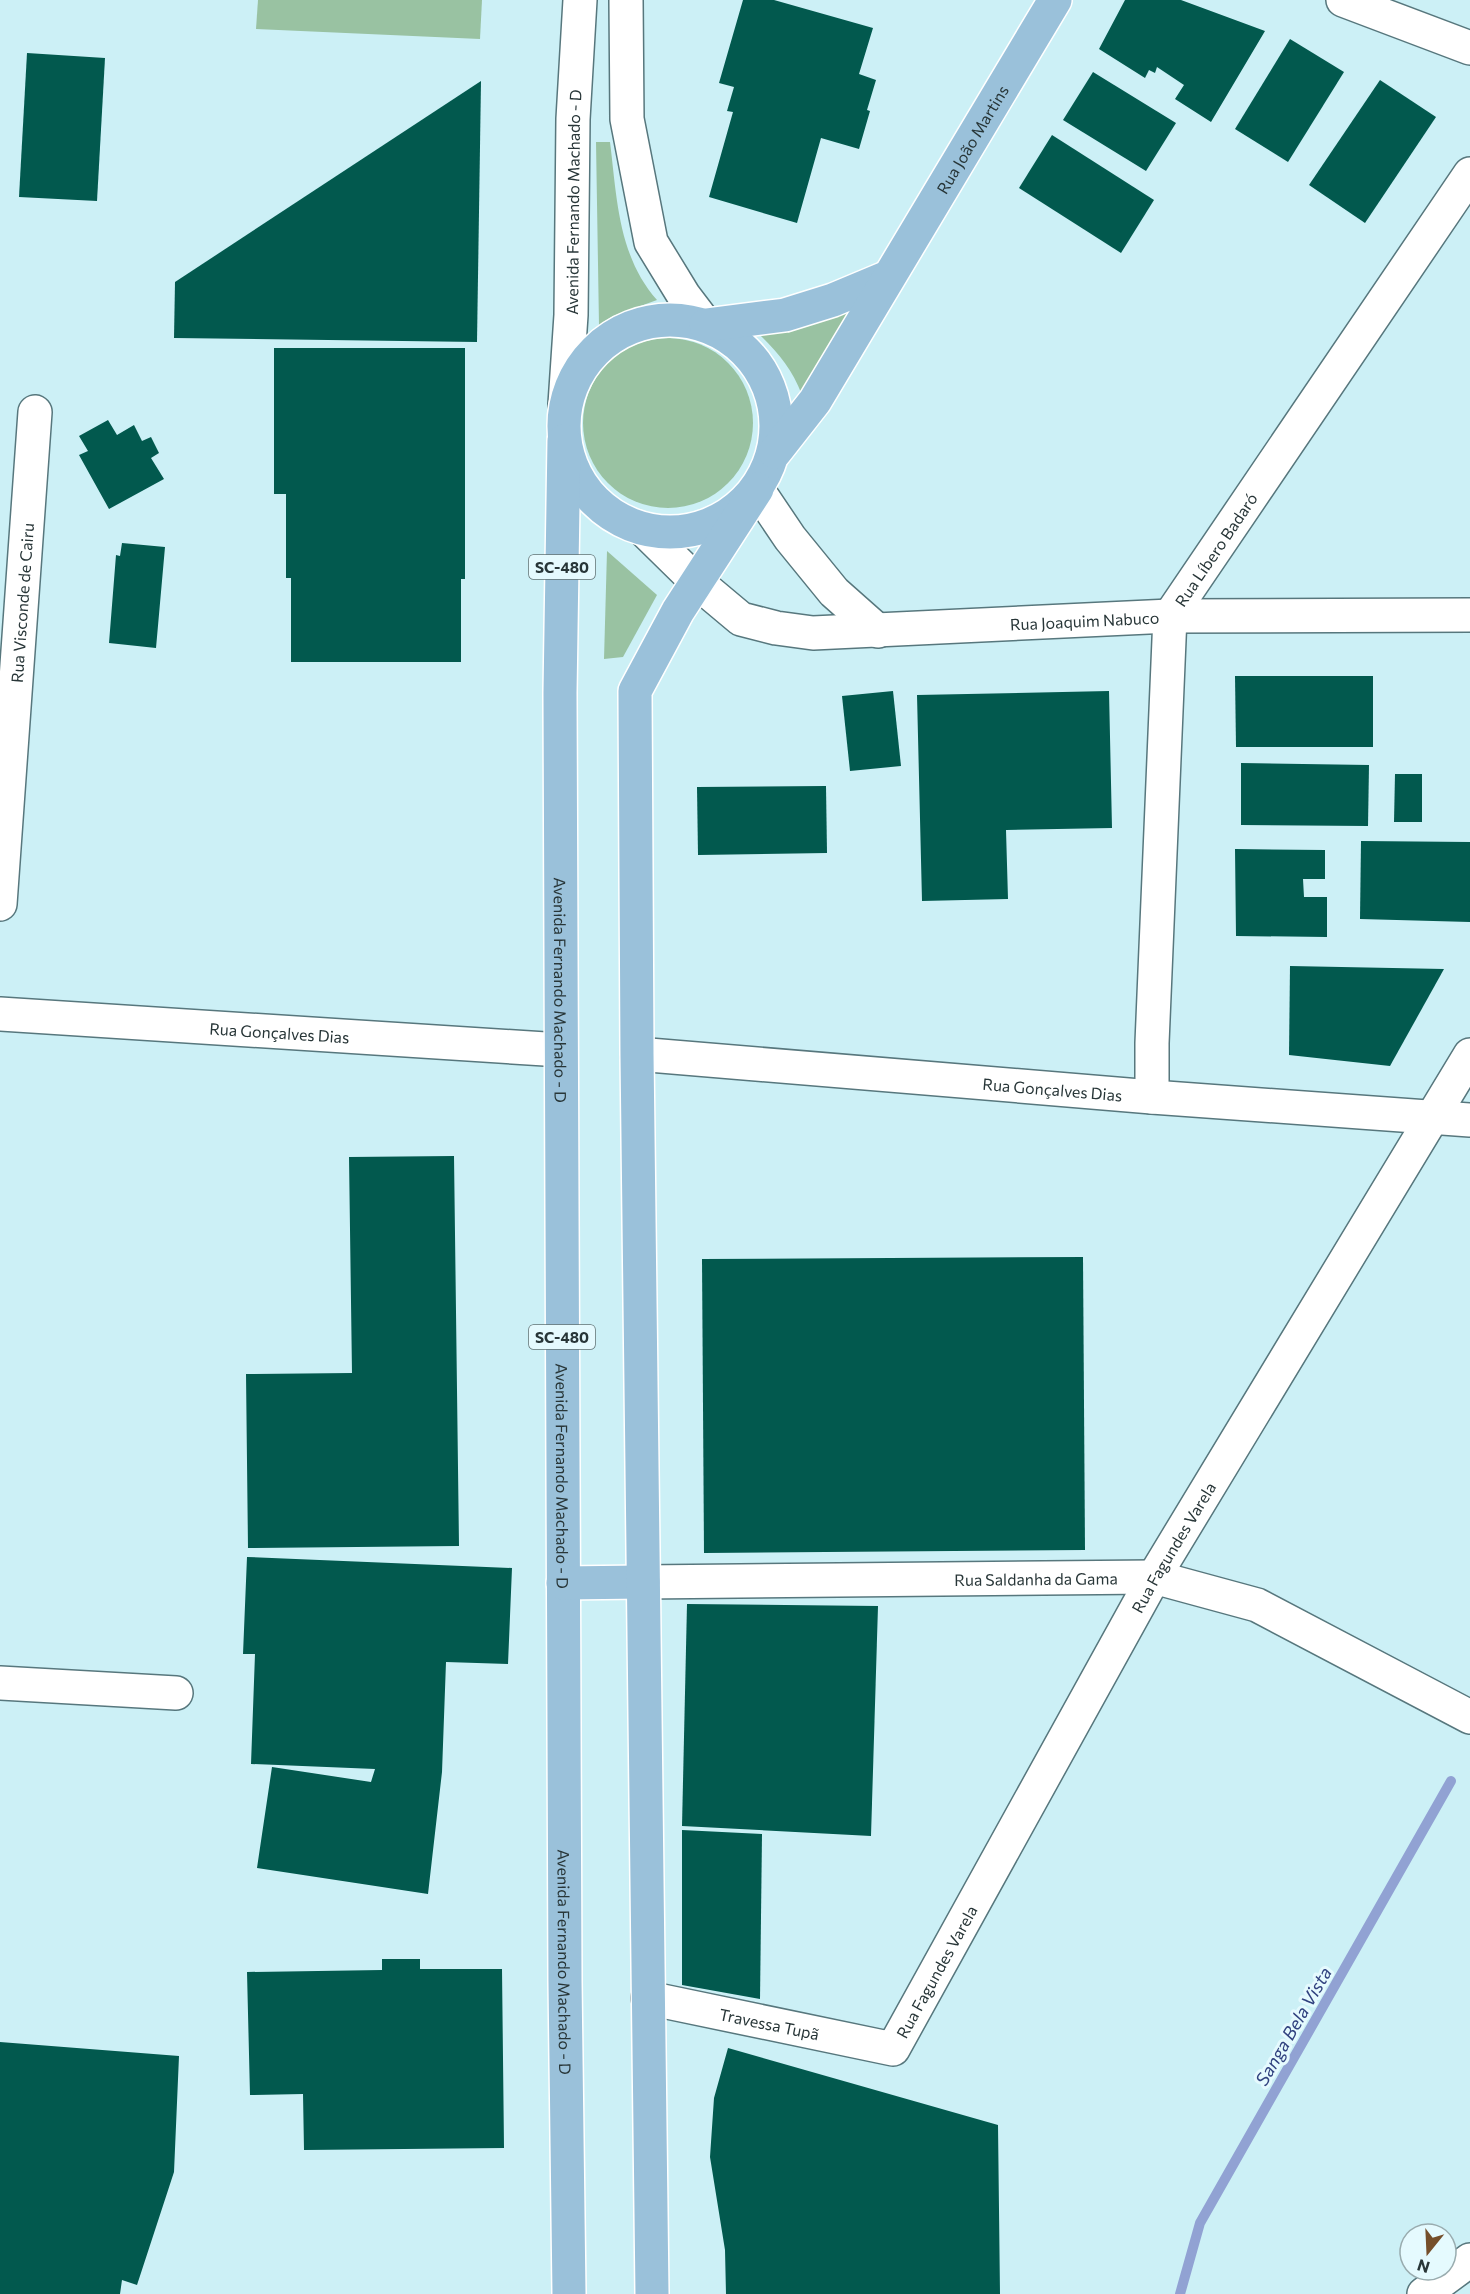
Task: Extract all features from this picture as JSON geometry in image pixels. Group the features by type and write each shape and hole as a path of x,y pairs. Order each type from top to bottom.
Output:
{"main road":[{"name":"Rua João Martins","path":"775,452 815,401 1055,0"},
{"path":"758,489 726,518 686,532 644,530 615,518 591,498 574,475 564,441 565,404 579,367 603,342 635,325 671,319 706,325 785,315 833,300 888,277"},
{"path":"652,2294 637,1054 635,691 678,611 758,489 775,452 778,421 772,390 757,362 735,340 706,325"},
{"name":"Avenida Fernando Machado - D","path":"564,441 560,693 568,2294"},
{"path":"563,1583 643,1582"}],"street":[{"name":"Avenida Fernando Machado - D","path":"565,404 571,315 573,119 580,0"},
{"path":"626,0 627,119 651,242 684,296 706,325"},
{"path":"1343,0 1470,48"},
{"name":"Rua Líbero Badaró","path":"1152,1097 1152,1031 1170,616 1470,174"},
{"name":"Rua Visconde de Cairu","path":"0,903 35,412"},
{"path":"758,489 790,538 834,592 878,631"},
{"name":"Rua Joaquim Nabuco","path":"644,530 698,583 741,619 776,628 813,633 1170,616 1470,615"},
{"name":"Rua Gonçalves Dias","path":"0,1014 561,1050"},
{"name":"Rua Gonçalves Dias","path":"637,1054 1152,1097 1470,1120"},
{"name":"Rua Fagundes Varela","path":"893,2049 1154,1577 1470,1055"},
{"name":"Rua Saldanha da Gama","path":"643,1582 1154,1577 1257,1605 1470,1717"},
{"path":"0,1683 176,1693"},
{"name":"Travessa Tupã","path":"648,1998 893,2049"},
{"path":"1424,2294 1470,2260"}],"green space":[{"path":"258,0 482,0 480,39 256,29"},
{"path":"596,142 610,142 618,205 627,245 634,265 657,300 613,316 599,325"},
{"path":"860,299 802,395 782,359 754,329"},
{"path":"668,338 701,344 728,363 747,390 753,423 747,456 728,483 701,502 668,508 635,502 608,483 589,456 583,423 589,390 608,363 635,344"},
{"path":"607,551 657,595 623,657 604,659"}],"building":[{"path":"743,0 774,0 873,28 859,74 876,80 859,149 821,138 797,223 709,197 733,112 727,111 734,87 719,83"},
{"path":"1125,0 1181,0 1265,31 1211,122 1175,99 1184,85 1157,67 1155,73 1149,70 1145,78 1099,49"},
{"path":"1290,39 1344,72 1288,162 1235,129"},
{"path":"27,53 105,58 97,201 19,197"},
{"path":"1093,72 1176,123 1146,171 1063,120"},
{"path":"1380,80 1436,117 1365,223 1309,185"},
{"path":"481,81 477,342 174,338 175,282"},
{"path":"1052,135 1154,200 1121,253 1019,188"},
{"path":"274,348 465,348 465,579 461,579 461,662 291,662 291,578 286,578 286,494 274,494"},
{"path":"108,420 117,435 134,425 142,441 151,437 159,453 151,458 164,479 109,509 79,455 88,451 79,436"},
{"path":"122,543 165,547 156,648 109,643 116,555 120,556"},
{"path":"1235,676 1373,676 1373,747 1236,747"},
{"path":"893,691 901,766 850,771 842,696"},
{"path":"1109,691 1112,828 1006,830 1008,899 922,901 917,695"},
{"path":"1241,763 1369,765 1368,826 1241,825"},
{"path":"1395,774 1422,774 1422,822 1394,822"},
{"path":"826,786 827,853 698,855 697,787"},
{"path":"1361,841 1470,842 1470,922 1360,919"},
{"path":"1235,849 1325,850 1325,879 1303,879 1304,897 1327,897 1327,937 1236,936"},
{"path":"1290,966 1444,969 1390,1066 1289,1055"},
{"path":"454,1156 459,1546 248,1548 246,1374 352,1373 349,1157"},
{"path":"1083,1257 1085,1550 704,1553 702,1259"},
{"path":"247,1557 512,1568 508,1664 446,1662 442,1772 428,1894 257,1868 272,1767 371,1782 375,1769 251,1764 255,1654 243,1654"},
{"path":"687,1604 878,1606 871,1836 682,1826"},
{"path":"682,1830 762,1834 760,1999 682,1985"},
{"path":"382,1959 420,1959 420,1969 502,1969 504,2148 304,2150 303,2094 250,2095 247,1972 382,1970"},
{"path":"0,2042 179,2056 174,2172 137,2285 122,2280 120,2294 0,2294"},
{"path":"728,2048 998,2125 1000,2294 726,2294 725,2250 710,2157 714,2098"}],"waterway":[{"name":"Sanga Bela Vista","path":"1180,2294 1200,2223 1451,1781"}]}
